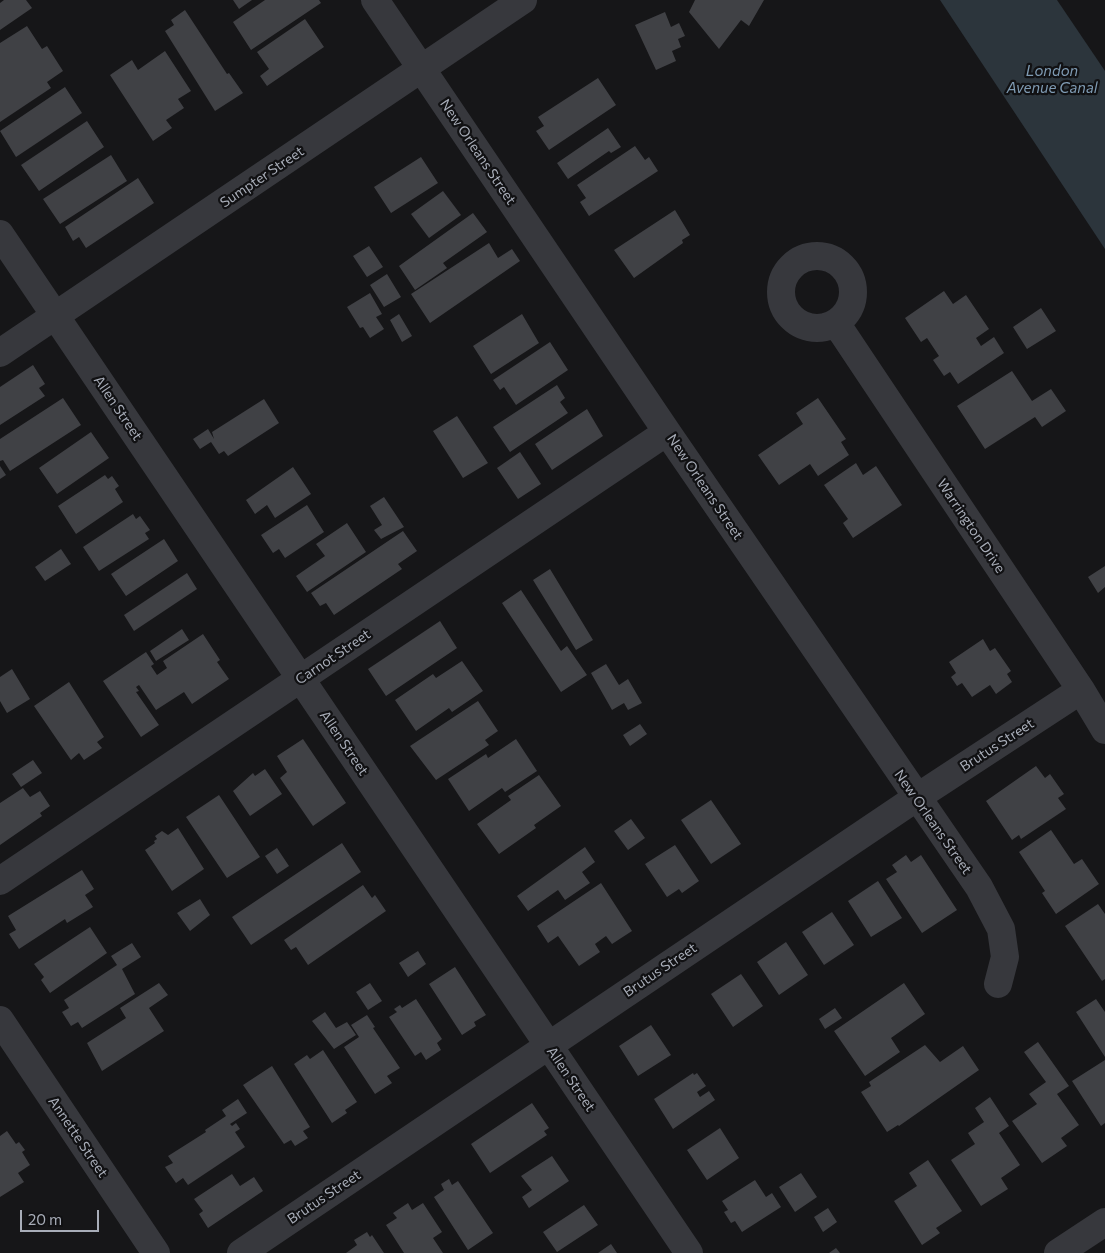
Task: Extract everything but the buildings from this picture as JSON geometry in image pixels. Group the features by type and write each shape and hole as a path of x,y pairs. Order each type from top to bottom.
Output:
{"street":[{"name":"New Orleans Street","path":"375,0 916,798 979,887 1001,929 1005,957 998,984"},
{"name":"Sumpter Street","path":"0,353 523,0"},
{"name":"Allen Street","path":"0,234 689,1253"},
{"name":"Warrington Drive","path":"836,323 1081,690 1105,730"},
{"name":"Carnot Street","path":"0,881 667,432"},
{"name":"Brutus Street","path":"241,1253 916,798 1081,690"},
{"name":"Annette Street","path":"0,1020 156,1253"},
{"path":"1058,1253 1105,1222"}],"water":[{"name":"London Avenue Canal","path":"940,0 1057,0 1105,71 1105,249"}]}
